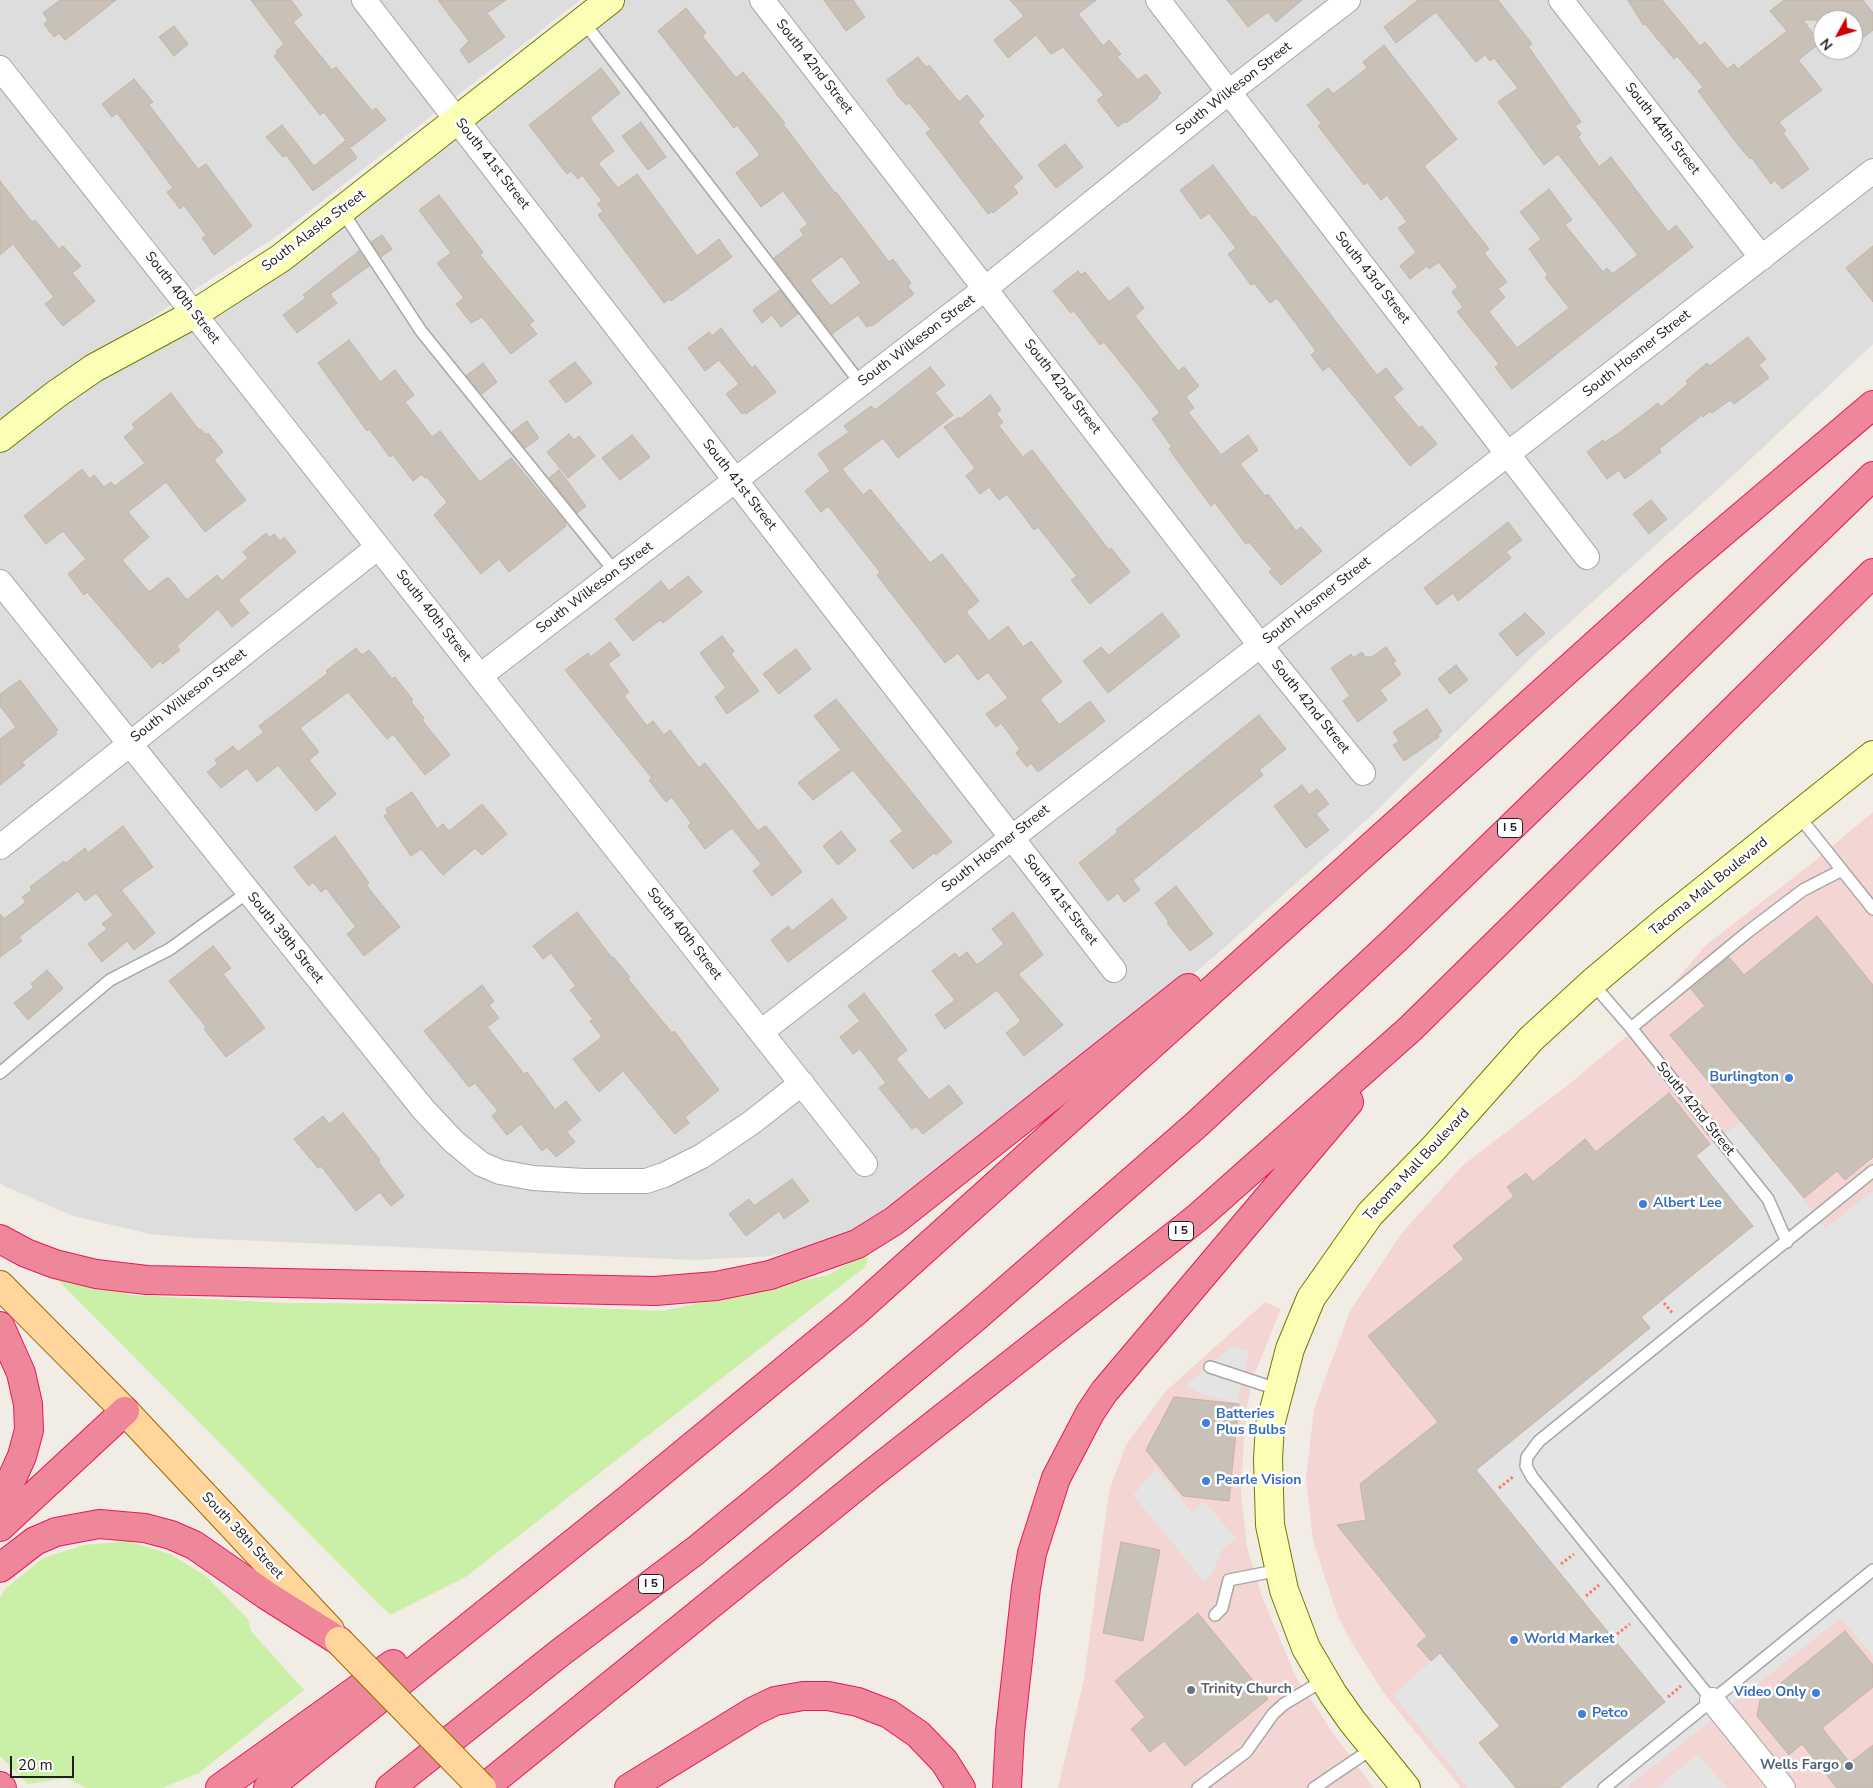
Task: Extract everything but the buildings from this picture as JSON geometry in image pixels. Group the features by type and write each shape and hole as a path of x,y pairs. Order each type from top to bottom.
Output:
{"highway":[{"path":"268,1788 626,1501 854,1312 1709,543 1873,405"},
{"name":"I 5","path":"390,1788 561,1652 695,1551 777,1484 977,1316 1196,1125 1396,939 1873,476"},
{"name":"I 5","path":"483,1788 869,1476 1197,1218 1410,1029 1873,572"},
{"path":"0,1239 26,1253 55,1264 96,1274 147,1280 655,1291 716,1286 770,1275 856,1244 894,1221 1414,808"},
{"path":"1007,1788 1016,1676 1032,1553 1056,1478 1090,1413 1125,1365 1410,1029"},
{"path":"0,1326 21,1373 28,1404 30,1430 22,1456 0,1505"},
{"path":"0,1526 125,1411"},
{"path":"220,1788 626,1501"},
{"path":"0,1568 35,1542 56,1532 99,1524 145,1528 171,1535 194,1545 266,1595 339,1641"},
{"path":"629,1788 754,1711 775,1701 803,1696 828,1696 858,1702 890,1714 918,1734 944,1761 961,1788"}],"main road":[{"name":"South 38th Street","path":"0,1285 125,1411 339,1641 483,1788"}],"street":[{"name":"South 41st Street","path":"364,0 1114,970"},
{"name":"South Alaska Street","path":"0,438 55,395 94,368 194,314 281,258 610,0"},
{"name":"South 42nd Street","path":"762,0 1260,645 1363,773"},
{"name":"South 43rd Street","path":"1158,0 1587,557"},
{"name":"South Wilkeson Street","path":"480,676 986,288 1229,92 1348,0"},
{"name":"South 44th Street","path":"1561,0 1762,258"},
{"name":"South 40th Street","path":"0,68 865,1164"},
{"name":"South Hosmer Street","path":"761,1032 1873,171"},
{"name":"South Wilkeson Street","path":"0,847 378,547"},
{"name":"South 39th Street","path":"0,582 423,1109 453,1141 475,1160 494,1170 533,1178 584,1182 646,1181 664,1175 702,1156 751,1123 802,1083"},
{"name":"Tacoma Mall Boulevard","path":"1406,1788 1373,1748 1324,1680 1306,1648 1284,1590 1270,1525 1268,1459 1270,1425 1290,1349 1311,1298 1370,1214 1434,1148 1531,1039 1592,983 1873,755"},
{"path":"1712,1700 1777,1786"}],"lane":[{"path":"583,21 861,384"},
{"path":"342,211 421,331 616,572"},
{"path":"1798,814 1873,909"},
{"path":"1631,1028 1748,931 1802,890 1842,870"},
{"path":"0,1073 110,980 170,948 248,892"},
{"name":"South 42nd Street","path":"1592,983 1631,1028 1768,1199 1787,1242"},
{"path":"1712,1700 1532,1478 1526,1460 1531,1449 1539,1441 1873,1171"},
{"path":"1210,1368 1280,1390"},
{"path":"1215,1614 1222,1608 1229,1580 1280,1570"},
{"path":"1604,1788 1873,1570"},
{"path":"1198,1788 1246,1752 1273,1714 1284,1704 1324,1680"},
{"path":"1314,1788 1373,1748"}],"shaded area":[{"path":"0,0 580,0 280,234 61,377 0,423"},
{"path":"610,0 1873,0 1873,344 1739,470 1537,652 1372,815 1216,955 1071,1077 881,1221 811,1247 771,1256 696,1260 192,1238 150,1234 73,1216 0,1183 0,438 150,338"},
{"path":"1873,812 1873,1788 1461,1788 1383,1692 1352,1643 1338,1617 1313,1541 1306,1478 1314,1409 1350,1311 1401,1234 1463,1165 1568,1085 1634,1030 1706,945 1811,864"},
{"path":"1741,1121 1826,1228 1873,1191 1873,1657 1841,1618 1626,1788 1561,1788 1665,1702 1476,1470 1652,1327 1641,1317 1753,1226 1696,1156"},
{"path":"1265,1302 1281,1309 1252,1380 1245,1419 1241,1493 1247,1546 1261,1594 1295,1675 1333,1733 1374,1788 1058,1788 1084,1679 1109,1491 1126,1445 1166,1391"},
{"path":"1232,1346 1249,1351 1237,1403 1205,1395 1185,1386"},
{"path":"1156,1468 1192,1512 1205,1502 1236,1538 1223,1549 1211,1576 1204,1582 1133,1495"},
{"path":"1440,1653 1500,1726 1519,1788 1468,1788 1393,1695"},
{"path":"1698,1754 1727,1788 1656,1788"}],"green space":[{"path":"870,1250 865,1267 467,1576 390,1615 52,1274 132,1295 286,1303 496,1304 662,1311 828,1275"},
{"path":"128,1541 170,1554 206,1576 248,1619 251,1631 304,1690 199,1773 162,1788 86,1788 66,1778 28,1784 0,1756 0,1598 5,1589 43,1558 84,1545"}],"place":[{"name":"Burlington","path":"1789,1078"},
{"name":"Albert Lee","path":"1643,1204"},
{"name":"Batteries Plus Bulbs","path":"1206,1423"},
{"name":"Pearle Vision","path":"1206,1481"},
{"name":"World Market","path":"1514,1640"},
{"name":"Trinity Church","path":"1191,1690"},
{"name":"Video Only","path":"1816,1693"},
{"name":"Petco","path":"1582,1714"},
{"name":"Wells Fargo","path":"1849,1766"}]}
